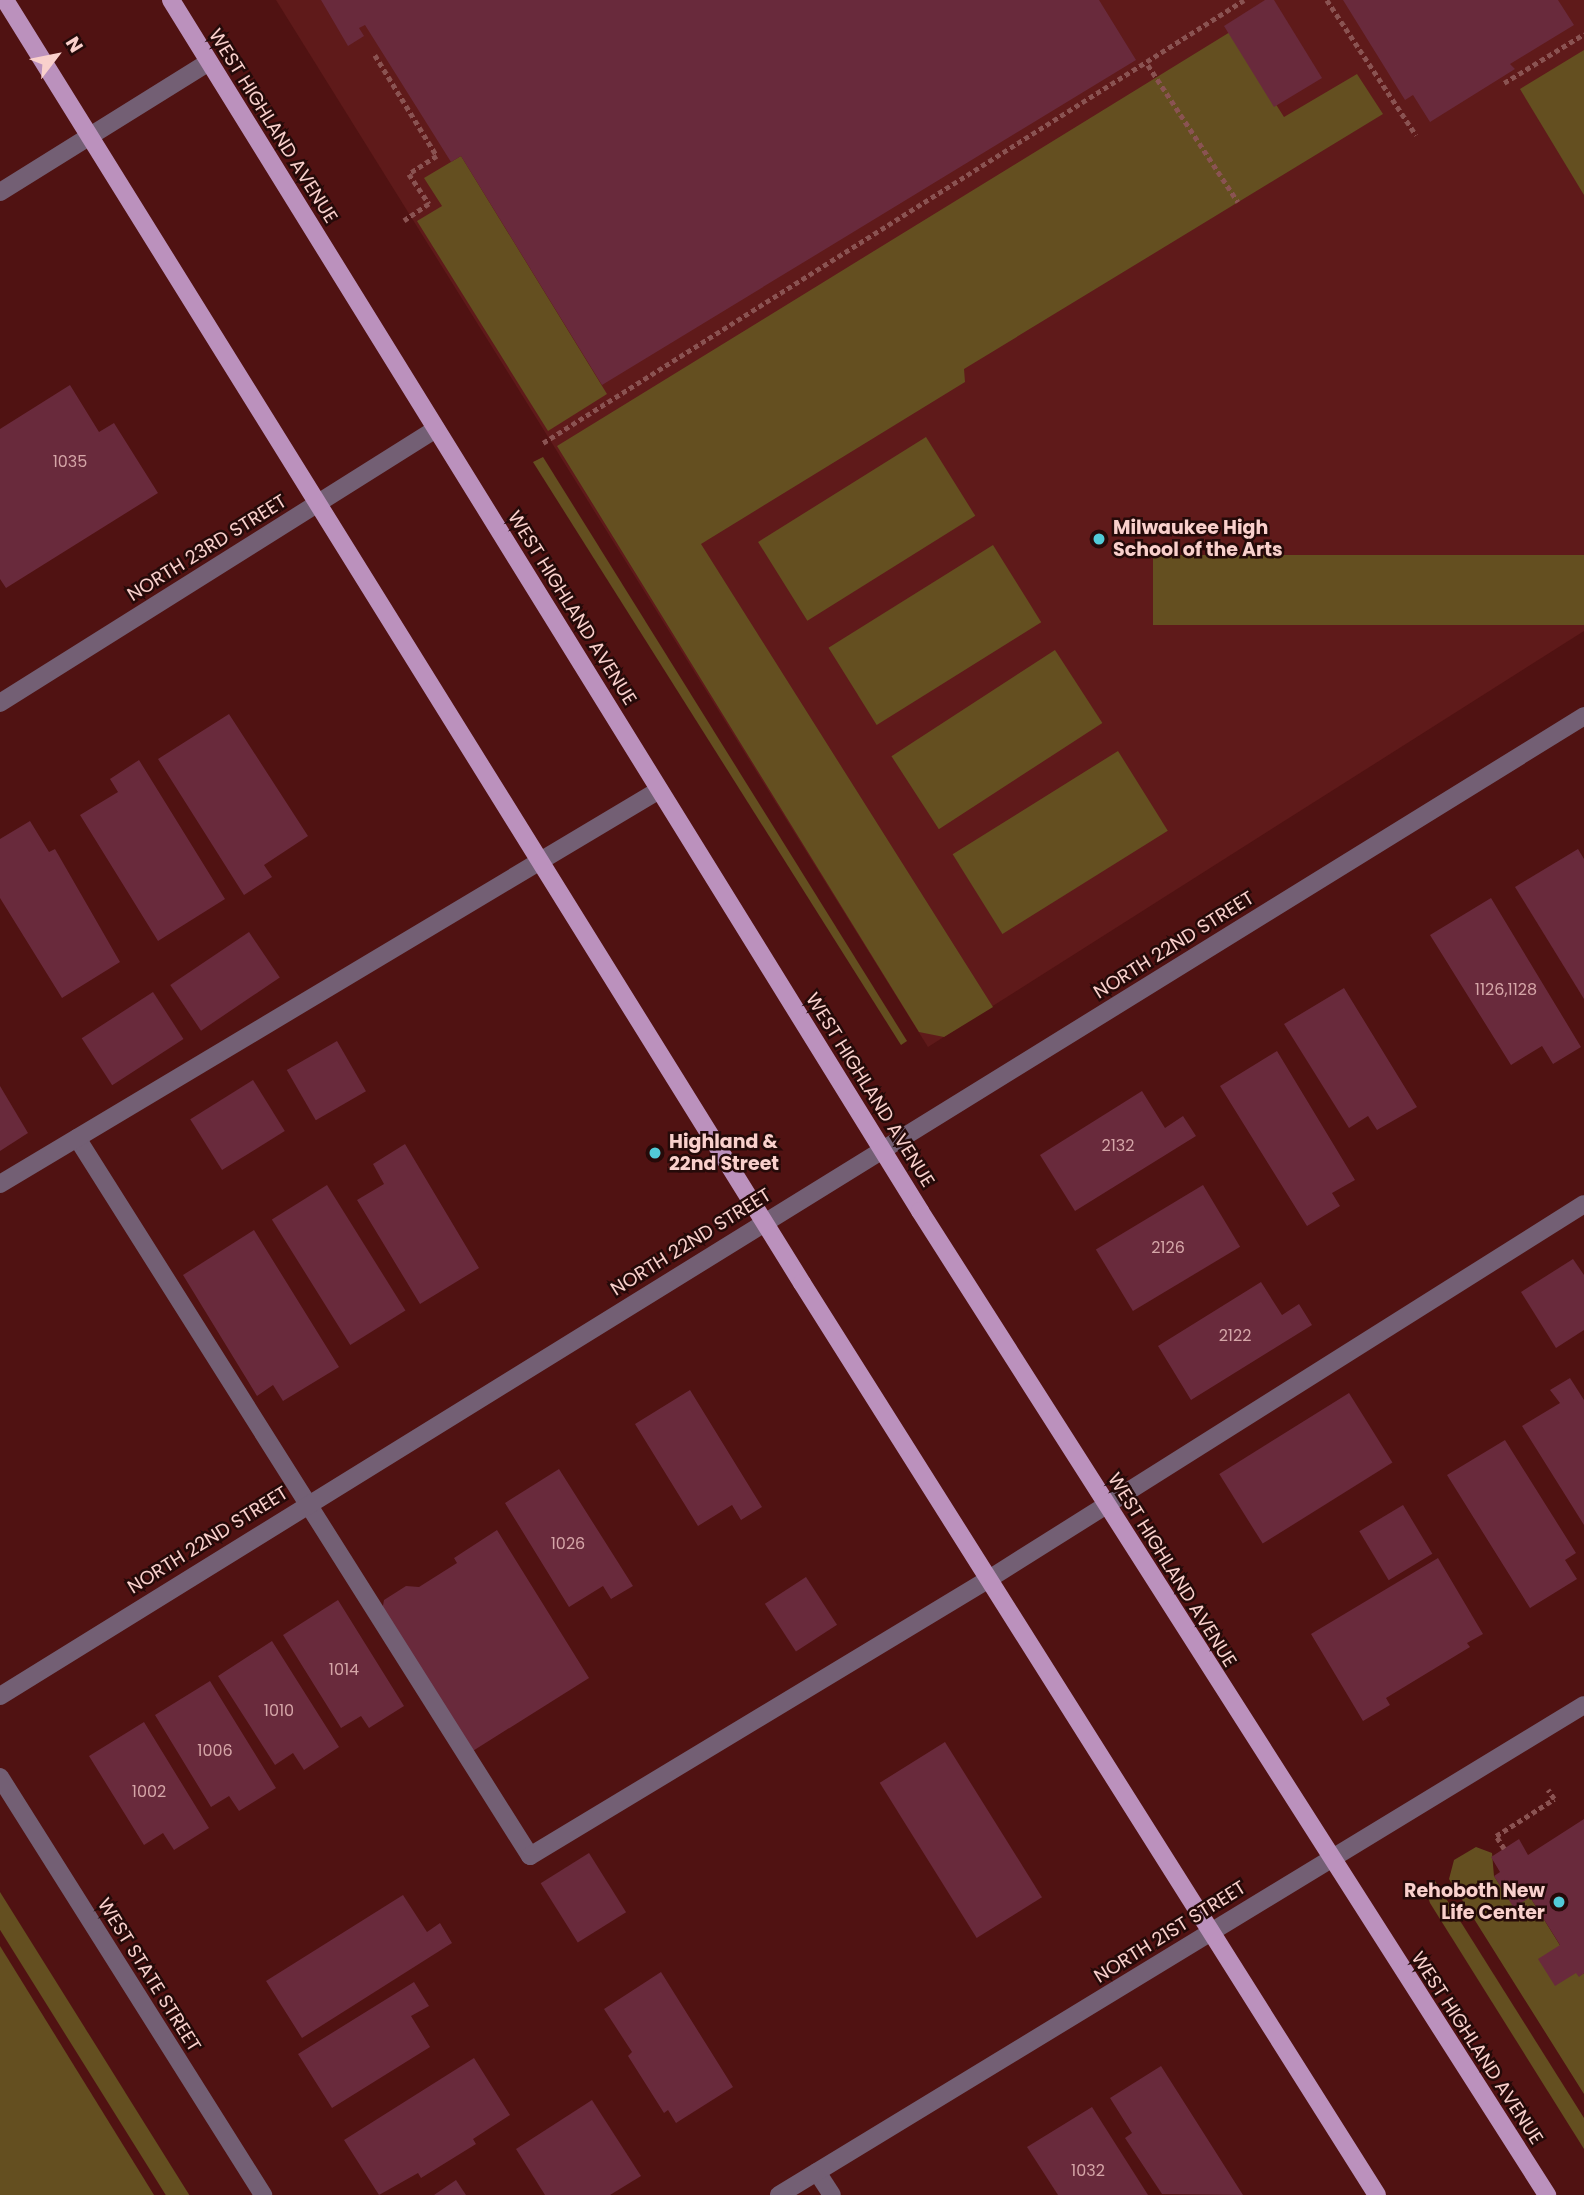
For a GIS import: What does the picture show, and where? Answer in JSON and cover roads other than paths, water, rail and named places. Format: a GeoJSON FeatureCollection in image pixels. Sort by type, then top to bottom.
{"type":"FeatureCollection","features":[{"type":"Feature","properties":{"kind":"main road"},"geometry":{"type":"LineString","coordinates":[[5,0],[764,1221],[1214,1930],[1377,2195]]}},
{"type":"Feature","properties":{"kind":"main road","name":"WEST HIGHLAND AVENUE"},"geometry":{"type":"LineString","coordinates":[[170,0],[882,1149],[1329,1858],[1547,2195]]}},
{"type":"Feature","properties":{"kind":"street"},"geometry":{"type":"LineString","coordinates":[[0,192],[209,62]]}},
{"type":"Feature","properties":{"kind":"street","name":"NORTH 23RD STREET"},"geometry":{"type":"LineString","coordinates":[[0,703],[436,429]]}},
{"type":"Feature","properties":{"kind":"street","name":"NORTH 22ND STREET"},"geometry":{"type":"LineString","coordinates":[[0,1696],[309,1502],[1584,716]]}},
{"type":"Feature","properties":{"kind":"street"},"geometry":{"type":"LineString","coordinates":[[0,1184],[659,790]]}},
{"type":"Feature","properties":{"kind":"street"},"geometry":{"type":"LineString","coordinates":[[77,1138],[530,1856],[989,1579],[1105,1503],[1584,1204]]}},
{"type":"Feature","properties":{"kind":"street","name":"NORTH 21ST STREET"},"geometry":{"type":"LineString","coordinates":[[779,2195],[1329,1858],[1584,1706]]}},
{"type":"Feature","properties":{"kind":"street","name":"WEST STATE STREET"},"geometry":{"type":"LineString","coordinates":[[0,1777],[263,2195]]}},
{"type":"Feature","properties":{"kind":"street"},"geometry":{"type":"LineString","coordinates":[[817,2172],[832,2195]]}},
{"type":"Feature","properties":{"kind":"place","name":"Milwaukee High School of the Arts"},"geometry":{"type":"Point","coordinates":[1099,539]}},
{"type":"Feature","properties":{"kind":"place","name":"Highland & 22nd Street"},"geometry":{"type":"Point","coordinates":[655,1153]}},
{"type":"Feature","properties":{"kind":"place","name":"Rehoboth New Life Center"},"geometry":{"type":"Point","coordinates":[1559,1902]}}]}
